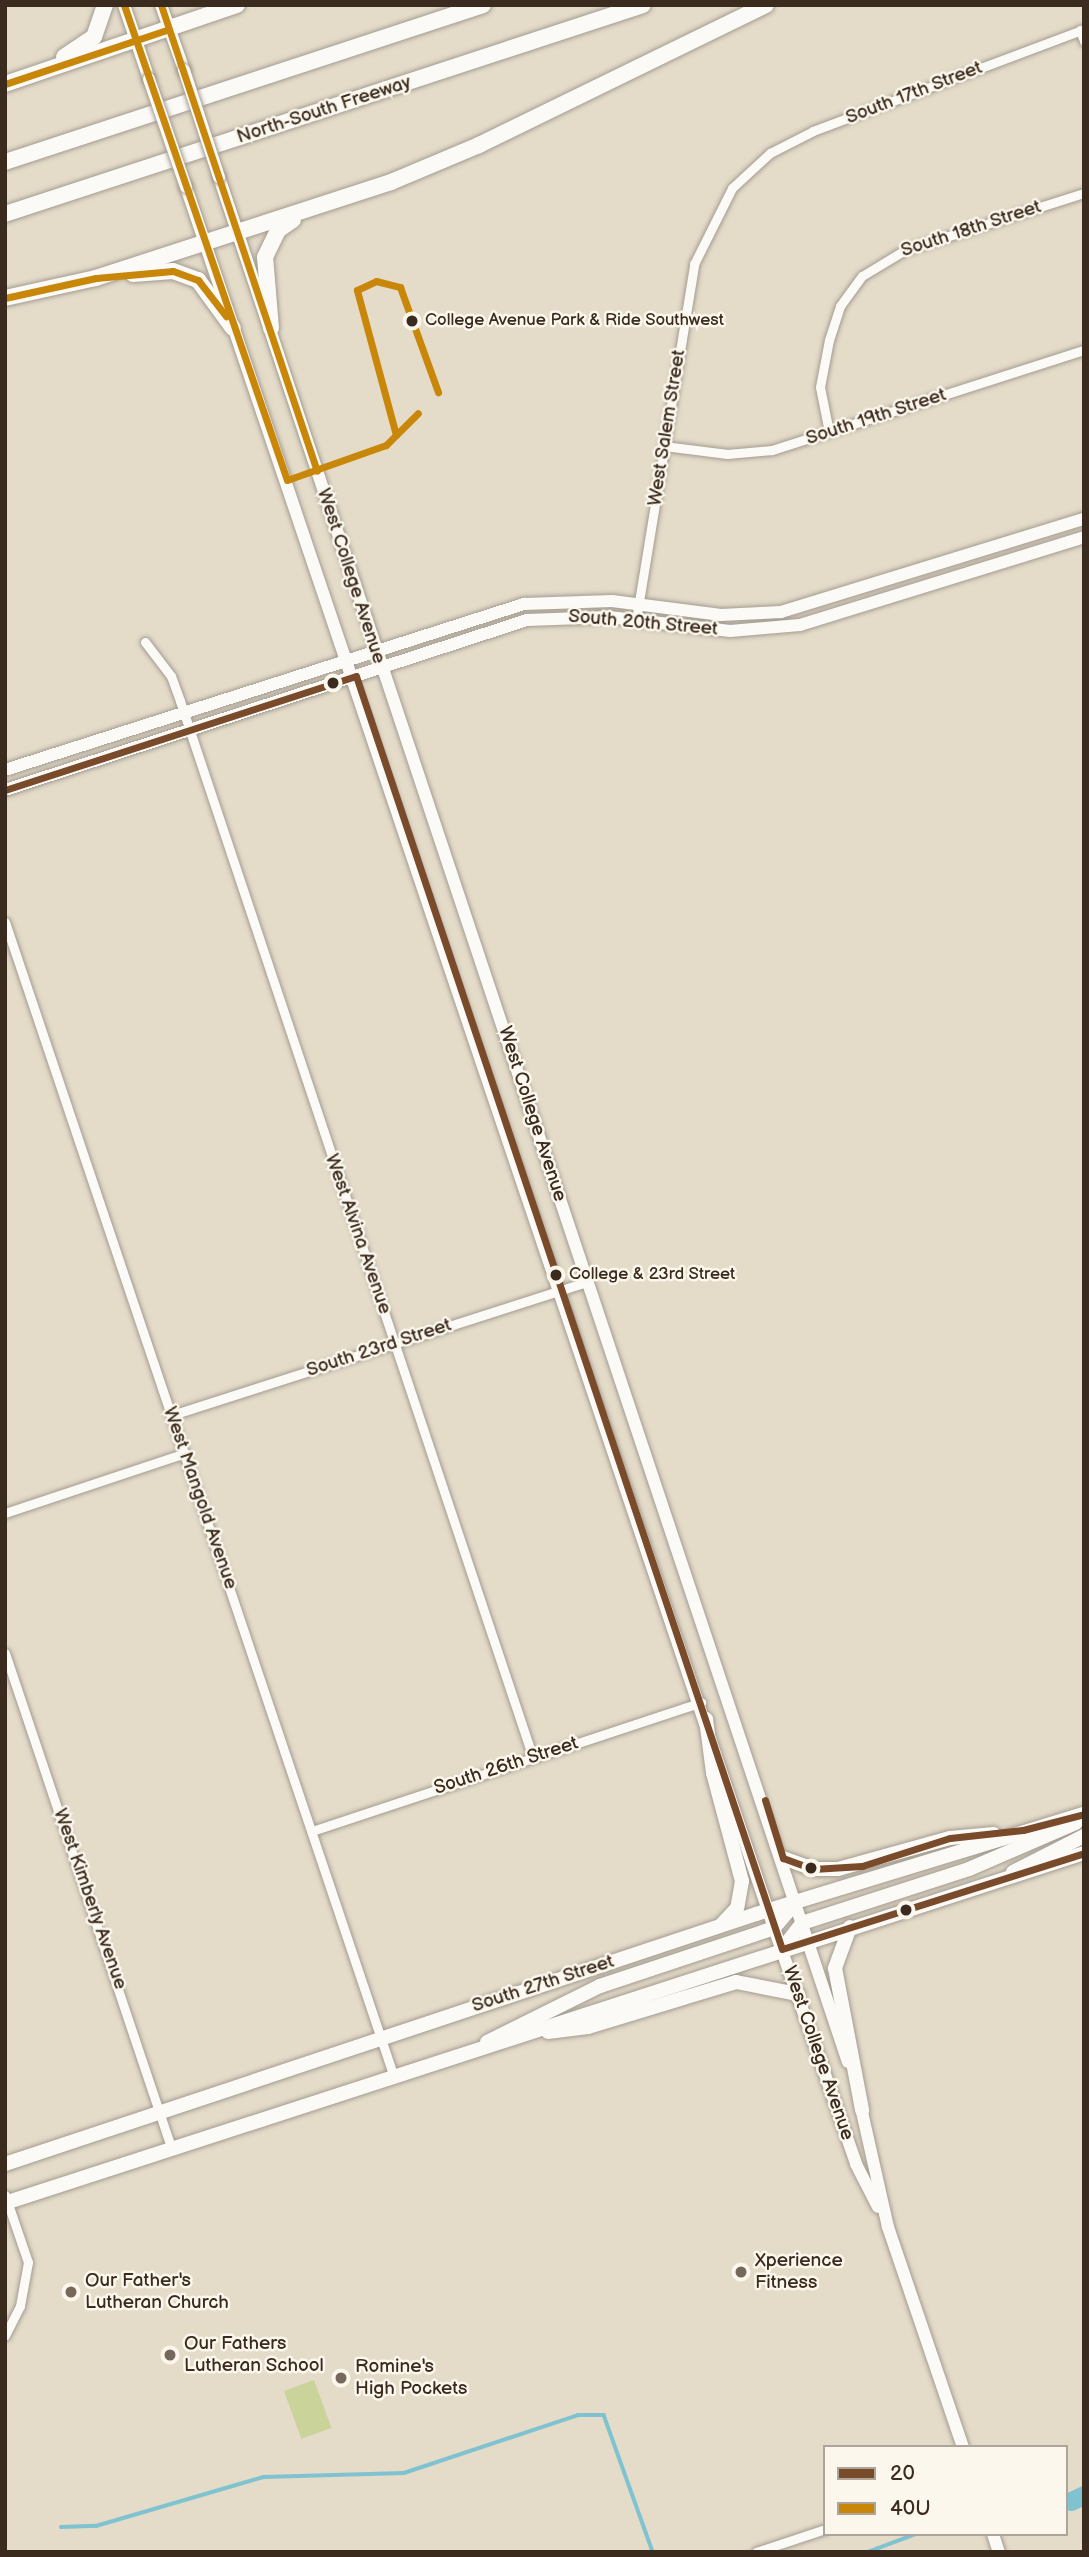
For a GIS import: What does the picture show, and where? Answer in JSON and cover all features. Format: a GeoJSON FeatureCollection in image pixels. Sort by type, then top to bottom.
{"type":"FeatureCollection","features":[{"type":"Feature","properties":{"kind":"highway"},"geometry":{"type":"LineString","coordinates":[[28,75],[86,44],[99,30],[105,5]]}},
{"type":"Feature","properties":{"kind":"highway"},"geometry":{"type":"LineString","coordinates":[[5,84],[137,42],[237,5]]}},
{"type":"Feature","properties":{"kind":"highway"},"geometry":{"type":"LineString","coordinates":[[5,162],[483,5]]}},
{"type":"Feature","properties":{"kind":"highway","name":"North-South Freeway"},"geometry":{"type":"LineString","coordinates":[[5,214],[643,5]]}},
{"type":"Feature","properties":{"kind":"highway"},"geometry":{"type":"LineString","coordinates":[[271,328],[268,247],[285,223],[329,203],[479,145],[766,5]]}},
{"type":"Feature","properties":{"kind":"highway"},"geometry":{"type":"LineString","coordinates":[[5,223],[104,183]]}},
{"type":"Feature","properties":{"kind":"highway"},"geometry":{"type":"LineString","coordinates":[[5,298],[96,278],[329,203]]}},
{"type":"Feature","properties":{"kind":"highway"},"geometry":{"type":"LineString","coordinates":[[96,278],[163,271],[190,276],[216,298],[233,328]]}},
{"type":"Feature","properties":{"kind":"main road","name":"West College Avenue"},"geometry":{"type":"LineString","coordinates":[[124,5],[233,328],[356,676],[701,1702],[774,1928],[856,2164],[888,2227]]}},
{"type":"Feature","properties":{"kind":"main road","name":"West College Avenue"},"geometry":{"type":"LineString","coordinates":[[161,5],[239,231],[375,650],[587,1282],[783,1858],[862,2110],[888,2227],[962,2445]]}},
{"type":"Feature","properties":{"kind":"main road","name":"South 20th Street"},"geometry":{"type":"LineString","coordinates":[[5,770],[524,604],[639,605],[721,615],[782,612],[1084,519]]}},
{"type":"Feature","properties":{"kind":"main road","name":"South 20th Street"},"geometry":{"type":"LineString","coordinates":[[5,790],[527,620],[556,615],[636,620],[721,631],[800,625],[1084,537]]}},
{"type":"Feature","properties":{"kind":"main road"},"geometry":{"type":"LineString","coordinates":[[706,1720],[713,1773],[742,1881],[737,1908],[721,1925]]}},
{"type":"Feature","properties":{"kind":"main road","name":"South 27th Street"},"geometry":{"type":"LineString","coordinates":[[5,2164],[159,2110],[721,1925],[1023,1830],[1084,1814]]}},
{"type":"Feature","properties":{"kind":"main road"},"geometry":{"type":"LineString","coordinates":[[782,1949],[802,1923],[970,1869],[1084,1819]]}},
{"type":"Feature","properties":{"kind":"main road"},"geometry":{"type":"LineString","coordinates":[[783,1858],[813,1869],[838,1869],[950,1838],[1023,1830]]}},
{"type":"Feature","properties":{"kind":"main road"},"geometry":{"type":"LineString","coordinates":[[1004,1879],[1030,1859],[1084,1836]]}},
{"type":"Feature","properties":{"kind":"main road"},"geometry":{"type":"LineString","coordinates":[[6,2200],[1084,1853]]}},
{"type":"Feature","properties":{"kind":"main road"},"geometry":{"type":"LineString","coordinates":[[481,2047],[503,2028],[600,1986],[774,1928],[796,1902]]}},
{"type":"Feature","properties":{"kind":"main road"},"geometry":{"type":"LineString","coordinates":[[850,1927],[835,1968],[862,2110]]}},
{"type":"Feature","properties":{"kind":"main road"},"geometry":{"type":"LineString","coordinates":[[515,2037],[588,2027],[736,1982],[798,1994]]}},
{"type":"Feature","properties":{"kind":"street"},"geometry":{"type":"LineString","coordinates":[[1082,30],[1084,41]]}},
{"type":"Feature","properties":{"kind":"street","name":"South 17th Street"},"geometry":{"type":"LineString","coordinates":[[750,169],[813,131],[1082,30]]}},
{"type":"Feature","properties":{"kind":"street","name":"West Salem Street"},"geometry":{"type":"LineString","coordinates":[[636,620],[694,264],[718,207],[750,169]]}},
{"type":"Feature","properties":{"kind":"street","name":"South 18th Street"},"geometry":{"type":"LineString","coordinates":[[829,432],[820,387],[829,340],[840,306],[862,276],[905,250],[1084,193]]}},
{"type":"Feature","properties":{"kind":"street","name":"South 19th Street"},"geometry":{"type":"LineString","coordinates":[[664,446],[744,454],[829,432],[1084,350]]}},
{"type":"Feature","properties":{"kind":"street","name":"West Alvina Avenue"},"geometry":{"type":"LineString","coordinates":[[145,642],[171,676],[533,1758]]}},
{"type":"Feature","properties":{"kind":"street","name":"West Mangold Avenue"},"geometry":{"type":"LineString","coordinates":[[5,922],[393,2074]]}},
{"type":"Feature","properties":{"kind":"street","name":"South 23rd Street"},"geometry":{"type":"LineString","coordinates":[[172,1415],[587,1282]]}},
{"type":"Feature","properties":{"kind":"street"},"geometry":{"type":"LineString","coordinates":[[5,1513],[184,1453]]}},
{"type":"Feature","properties":{"kind":"street","name":"West Kimberly Avenue"},"geometry":{"type":"LineString","coordinates":[[5,1653],[171,2147]]}},
{"type":"Feature","properties":{"kind":"street","name":"South 26th Street"},"geometry":{"type":"LineString","coordinates":[[312,1831],[701,1702]]}},
{"type":"Feature","properties":{"kind":"street"},"geometry":{"type":"LineString","coordinates":[[5,2335],[20,2306],[28,2262],[6,2200]]}},
{"type":"Feature","properties":{"kind":"street"},"geometry":{"type":"LineString","coordinates":[[756,2552],[781,2548],[823,2530]]}},
{"type":"Feature","properties":{"kind":"green space"},"geometry":{"type":"Polygon","coordinates":[[[314,2380],[331,2428],[301,2439],[284,2391],[314,2380]]]}},
{"type":"Feature","properties":{"kind":"waterway"},"geometry":{"type":"LineString","coordinates":[[61,2527],[96,2526],[264,2477],[404,2473],[578,2415],[604,2415],[653,2552]]}},
{"type":"Feature","properties":{"kind":"waterway"},"geometry":{"type":"LineString","coordinates":[[1071,2501],[1084,2495]]}},
{"type":"Feature","properties":{"kind":"waterway"},"geometry":{"type":"LineString","coordinates":[[868,2552],[911,2536]]}},
{"type":"Feature","properties":{"kind":"transit line","name":"40U"},"geometry":{"type":"LineString","coordinates":[[124,5],[287,480]]}},
{"type":"Feature","properties":{"kind":"transit line","name":"40U"},"geometry":{"type":"LineString","coordinates":[[161,5],[317,471]]}},
{"type":"Feature","properties":{"kind":"transit line","name":"40U"},"geometry":{"type":"LineString","coordinates":[[5,84],[166,30]]}},
{"type":"Feature","properties":{"kind":"transit line","name":"40U"},"geometry":{"type":"LineString","coordinates":[[5,298],[96,278],[173,271],[198,280],[226,316]]}},
{"type":"Feature","properties":{"kind":"transit line","name":"40U"},"geometry":{"type":"LineString","coordinates":[[396,435],[357,290],[376,281],[400,287],[438,392]]}},
{"type":"Feature","properties":{"kind":"transit line","name":"40U"},"geometry":{"type":"LineString","coordinates":[[287,480],[386,445],[418,413]]}},
{"type":"Feature","properties":{"kind":"transit line","name":"20"},"geometry":{"type":"LineString","coordinates":[[5,790],[356,676],[782,1949],[1084,1853]]}},
{"type":"Feature","properties":{"kind":"transit line","name":"20"},"geometry":{"type":"LineString","coordinates":[[765,1800],[783,1858],[813,1869],[862,1866],[950,1838],[1023,1830],[1084,1814]]}},
{"type":"Feature","properties":{"kind":"place","name":"College Avenue Park & Ride Southwest"},"geometry":{"type":"Point","coordinates":[412,321]}},
{"type":"Feature","properties":{"kind":"place","name":"College & 23rd Street"},"geometry":{"type":"Point","coordinates":[556,1275]}},
{"type":"Feature","properties":{"kind":"place","name":"Xperience Fitness"},"geometry":{"type":"Point","coordinates":[741,2272]}},
{"type":"Feature","properties":{"kind":"place","name":"Our Father's Lutheran Church"},"geometry":{"type":"Point","coordinates":[71,2292]}},
{"type":"Feature","properties":{"kind":"place","name":"Our Fathers Lutheran School"},"geometry":{"type":"Point","coordinates":[170,2355]}},
{"type":"Feature","properties":{"kind":"place","name":"Romine's High Pockets"},"geometry":{"type":"Point","coordinates":[341,2378]}}]}
